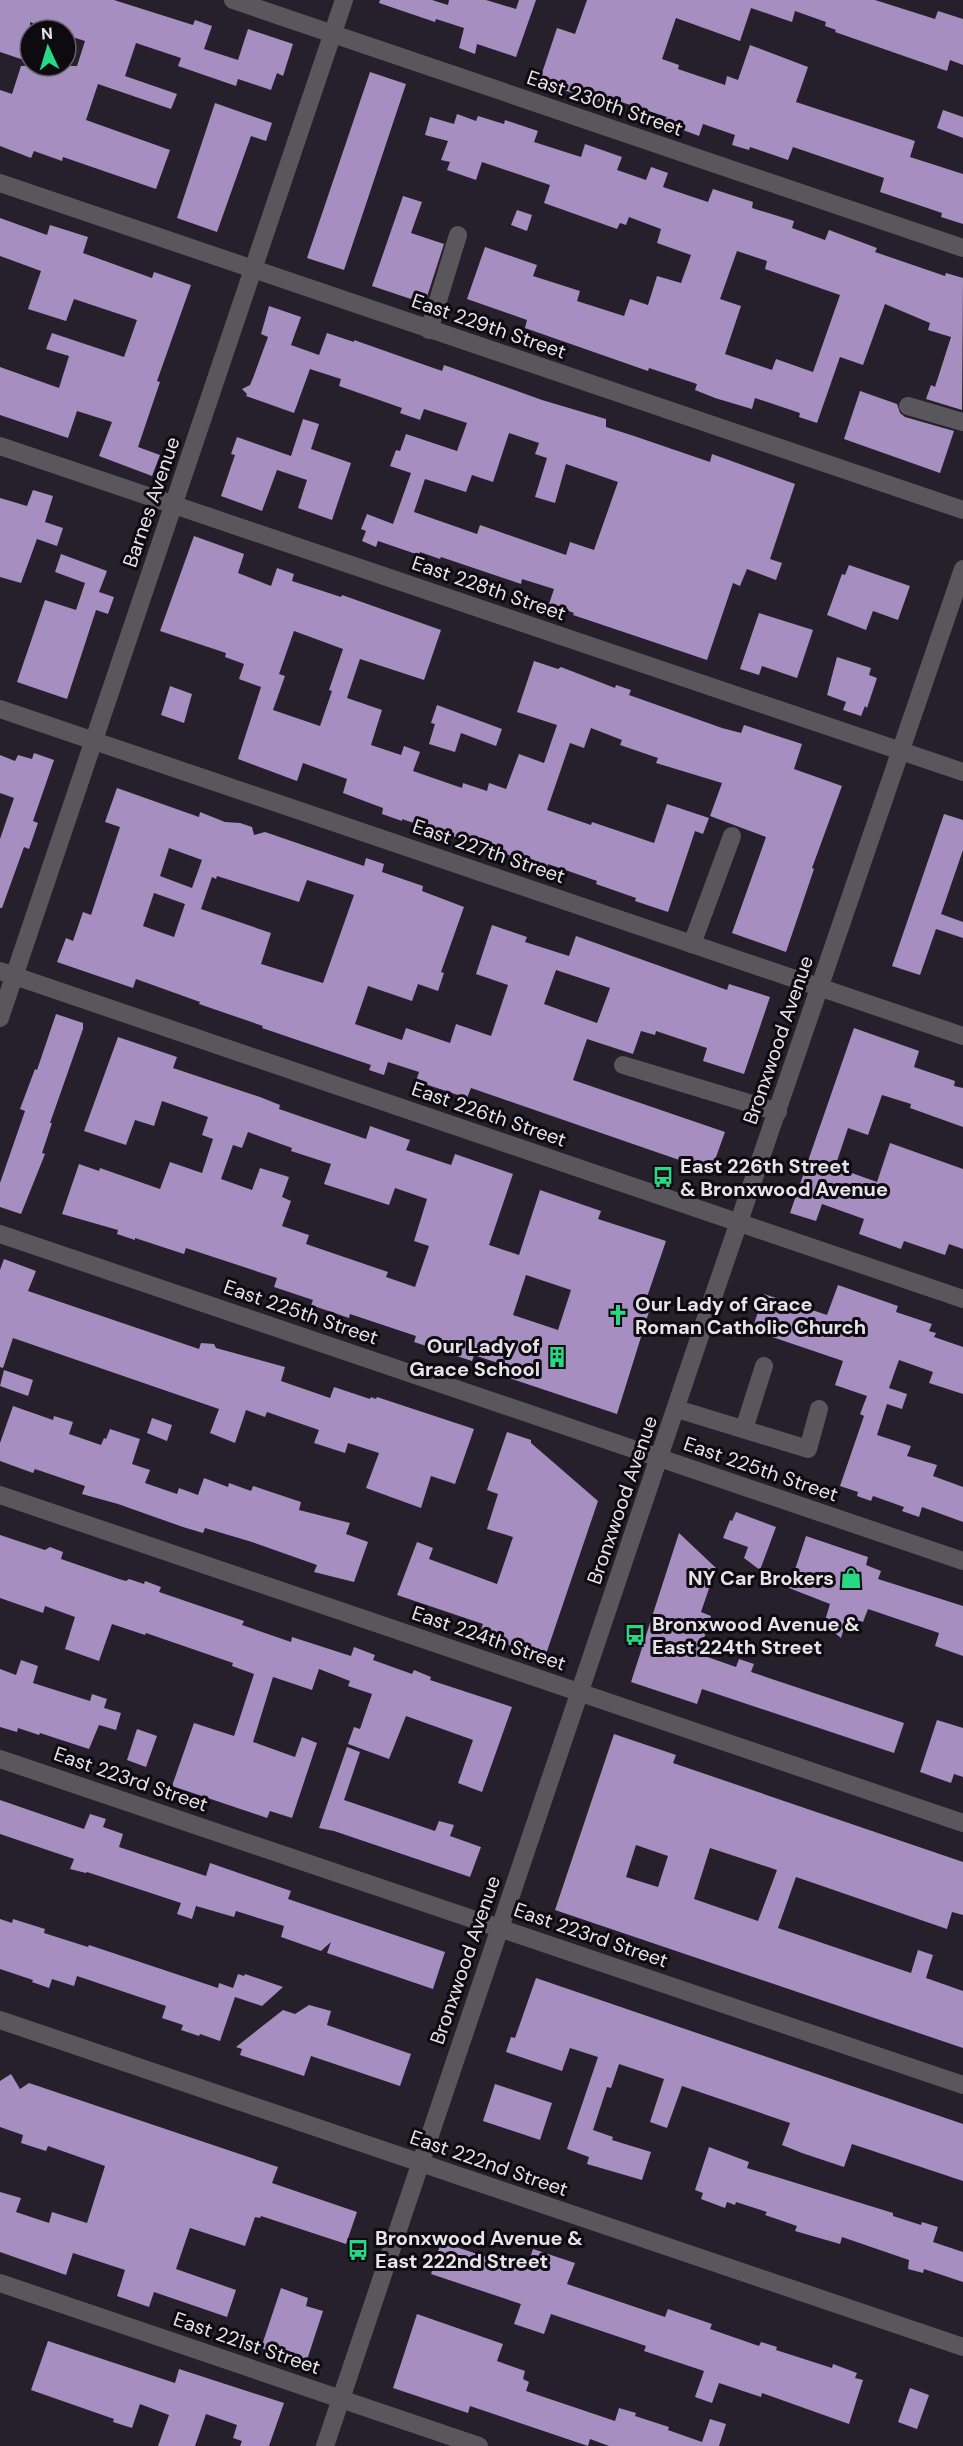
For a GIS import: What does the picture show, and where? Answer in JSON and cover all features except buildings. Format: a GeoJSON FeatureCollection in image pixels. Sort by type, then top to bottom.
{"type":"FeatureCollection","features":[{"type":"Feature","properties":{"kind":"street","name":"East 230th Street"},"geometry":{"type":"LineString","coordinates":[[233,0],[963,248]]}},
{"type":"Feature","properties":{"kind":"street","name":"Barnes Avenue"},"geometry":{"type":"LineString","coordinates":[[0,1018],[7,974],[93,740],[344,0]]}},
{"type":"Feature","properties":{"kind":"street","name":"East 229th Street"},"geometry":{"type":"LineString","coordinates":[[0,183],[963,510]]}},
{"type":"Feature","properties":{"kind":"street"},"geometry":{"type":"LineString","coordinates":[[429,330],[458,236]]}},
{"type":"Feature","properties":{"kind":"street"},"geometry":{"type":"LineString","coordinates":[[908,406],[963,422]]}},
{"type":"Feature","properties":{"kind":"street","name":"East 228th Street"},"geometry":{"type":"LineString","coordinates":[[0,446],[963,772]]}},
{"type":"Feature","properties":{"kind":"street","name":"Bronxwood Avenue"},"geometry":{"type":"LineString","coordinates":[[325,2446],[963,569]]}},
{"type":"Feature","properties":{"kind":"street","name":"East 227th Street"},"geometry":{"type":"LineString","coordinates":[[0,709],[963,1036]]}},
{"type":"Feature","properties":{"kind":"street"},"geometry":{"type":"LineString","coordinates":[[692,944],[732,836]]}},
{"type":"Feature","properties":{"kind":"street","name":"East 226th Street"},"geometry":{"type":"LineString","coordinates":[[7,974],[963,1299]]}},
{"type":"Feature","properties":{"kind":"street"},"geometry":{"type":"LineString","coordinates":[[622,1065],[778,1112]]}},
{"type":"Feature","properties":{"kind":"street","name":"East 225th Street"},"geometry":{"type":"LineString","coordinates":[[0,1234],[963,1561]]}},
{"type":"Feature","properties":{"kind":"street"},"geometry":{"type":"LineString","coordinates":[[744,1429],[764,1366]]}},
{"type":"Feature","properties":{"kind":"street"},"geometry":{"type":"LineString","coordinates":[[677,1409],[808,1449],[819,1409]]}},
{"type":"Feature","properties":{"kind":"street","name":"East 224th Street"},"geometry":{"type":"LineString","coordinates":[[0,1495],[963,1823]]}},
{"type":"Feature","properties":{"kind":"street","name":"East 223rd Street"},"geometry":{"type":"LineString","coordinates":[[0,1759],[963,2085]]}},
{"type":"Feature","properties":{"kind":"street","name":"East 222nd Street"},"geometry":{"type":"LineString","coordinates":[[0,2020],[963,2348]]}},
{"type":"Feature","properties":{"kind":"street","name":"East 221st Street"},"geometry":{"type":"LineString","coordinates":[[0,2283],[479,2446]]}},
{"type":"Feature","properties":{"kind":"place","name":"East 226th Street & Bronxwood Avenue"},"geometry":{"type":"Point","coordinates":[663,1177]}},
{"type":"Feature","properties":{"kind":"place","name":"Our Lady of Grace Roman Catholic Church"},"geometry":{"type":"Point","coordinates":[618,1315]}},
{"type":"Feature","properties":{"kind":"place","name":"Our Lady of Grace School"},"geometry":{"type":"Point","coordinates":[557,1357]}},
{"type":"Feature","properties":{"kind":"place","name":"NY Car Brokers"},"geometry":{"type":"Point","coordinates":[851,1578]}},
{"type":"Feature","properties":{"kind":"place","name":"Bronxwood Avenue & East 224th Street"},"geometry":{"type":"Point","coordinates":[635,1635]}},
{"type":"Feature","properties":{"kind":"place","name":"Bronxwood Avenue & East 222nd Street"},"geometry":{"type":"Point","coordinates":[358,2250]}}]}
